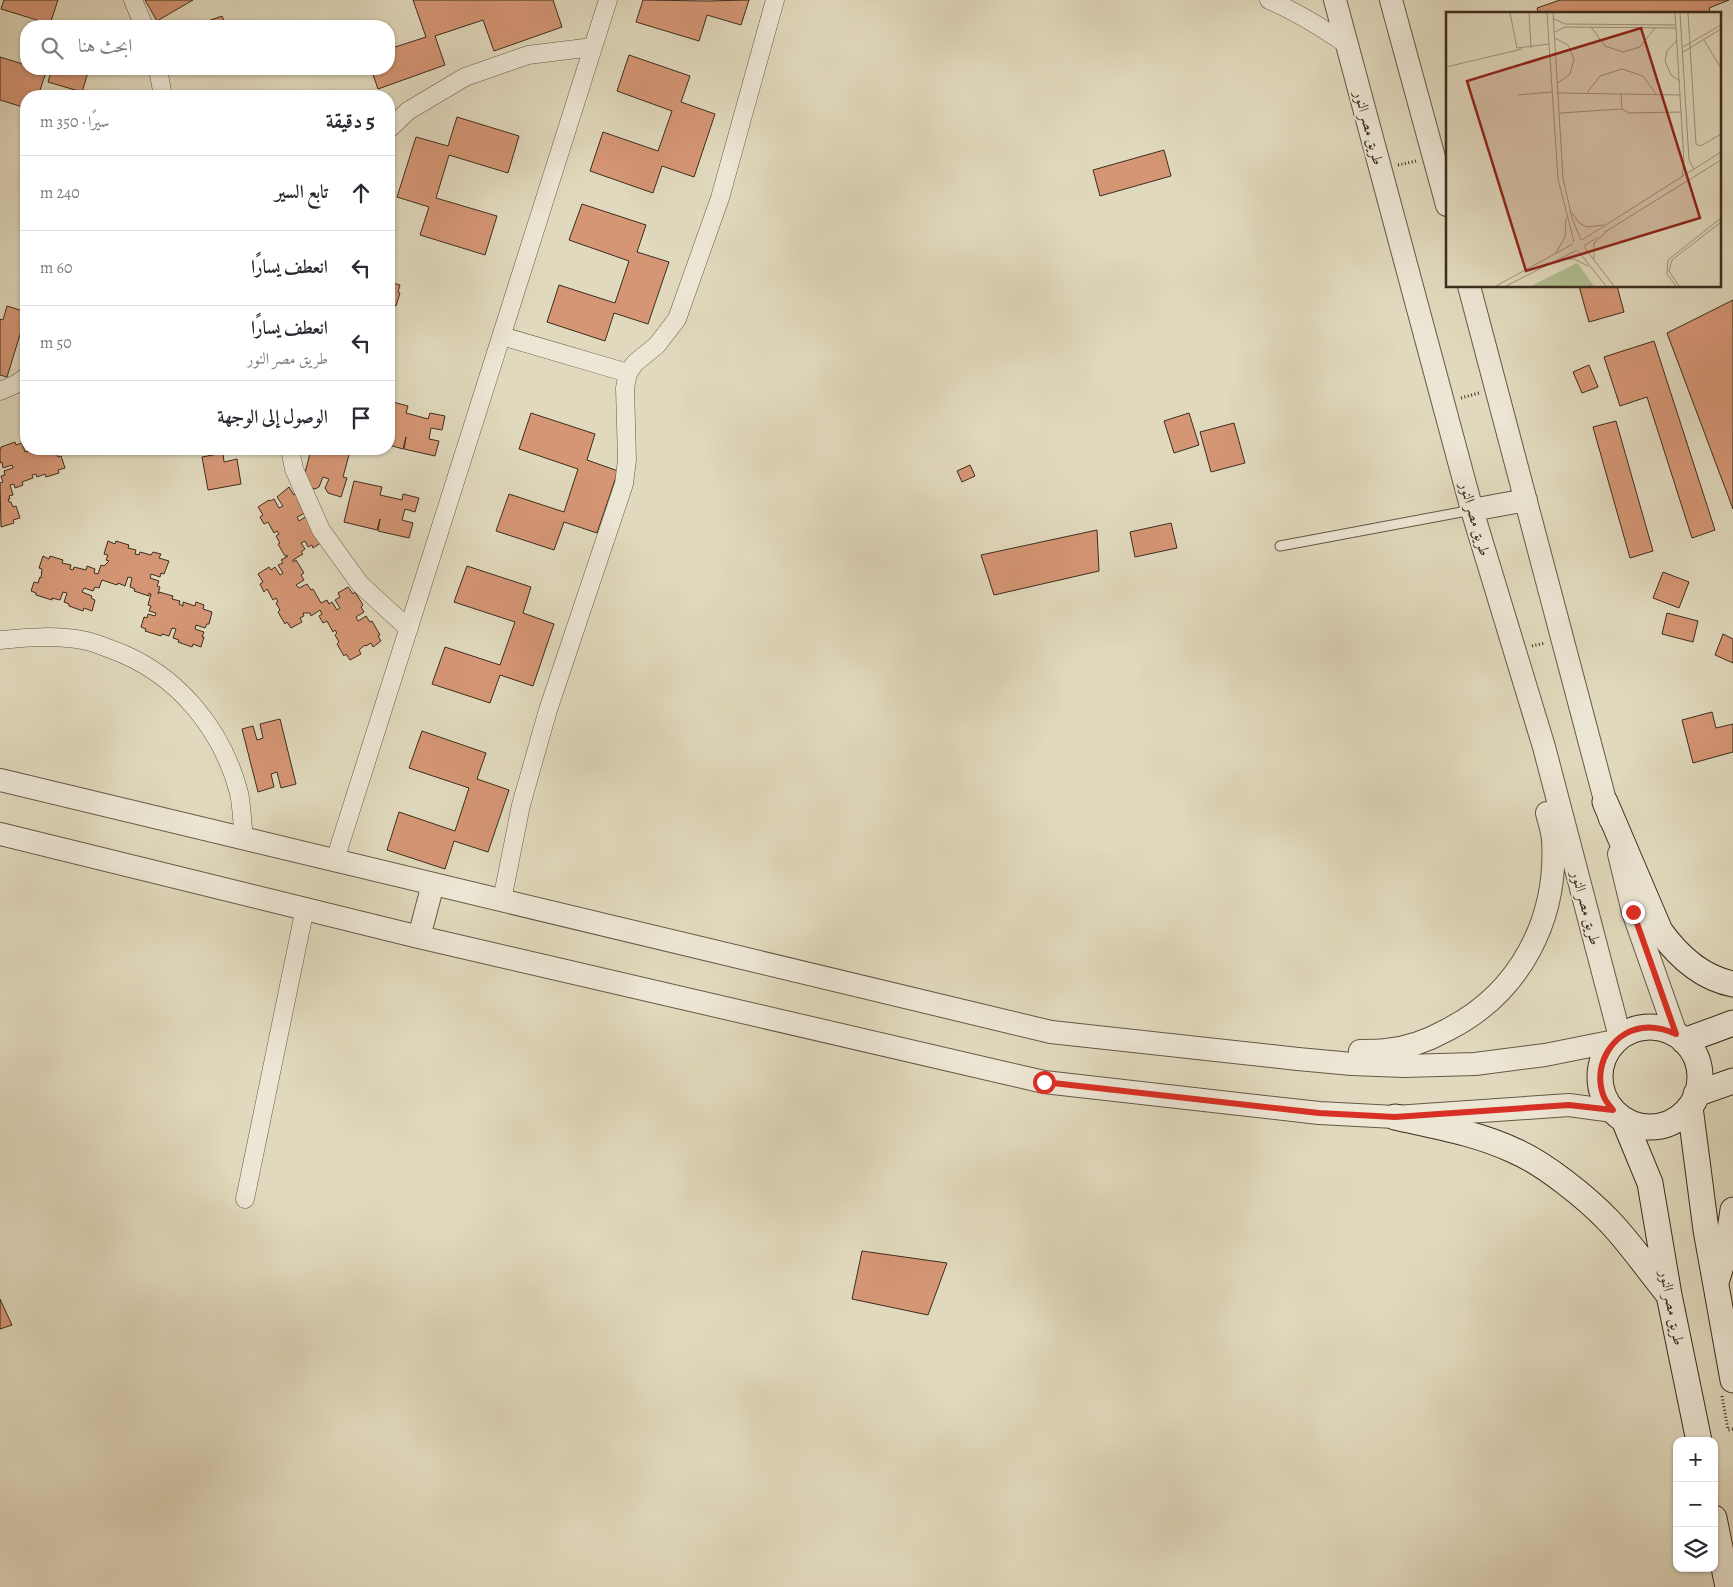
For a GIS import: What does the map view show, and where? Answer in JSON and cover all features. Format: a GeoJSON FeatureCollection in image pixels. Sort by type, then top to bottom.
{"type":"FeatureCollection","features":[{"type":"Feature","properties":{"kind":"main road"},"geometry":{"type":"LineString","coordinates":[[1605,802],[1660,931],[1672,948],[1688,963],[1707,975],[1733,984]]}},
{"type":"Feature","properties":{"kind":"main road"},"geometry":{"type":"LineString","coordinates":[[1680,1038],[1733,1023]]}},
{"type":"Feature","properties":{"kind":"main road"},"geometry":{"type":"LineString","coordinates":[[1727,1388],[1715,1286],[1706,1230],[1693,1100],[1699,1080],[1698,1066],[1693,1052],[1680,1038],[1665,1029],[1654,1027],[1630,1031],[1618,1039],[1606,1053],[1601,1068],[1600,1083],[1604,1098],[1619,1115],[1638,1126],[1652,1127],[1666,1124],[1679,1117],[1693,1100],[1733,1081]]}},
{"type":"Feature","properties":{"kind":"main road","name":"طريق مصر النور"},"geometry":{"type":"LineString","coordinates":[[1619,1115],[1650,1183],[1669,1294],[1698,1437]]}},
{"type":"Feature","properties":{"kind":"main road"},"geometry":{"type":"LineString","coordinates":[[1395,1117],[1471,1134],[1516,1151],[1552,1173],[1582,1196],[1608,1221],[1669,1294]]}},
{"type":"Feature","properties":{"kind":"main road"},"geometry":{"type":"LineString","coordinates":[[1715,1286],[1728,1243],[1733,1210]]}},
{"type":"Feature","properties":{"kind":"main road"},"geometry":{"type":"LineString","coordinates":[[1716,1527],[1728,1587]]}},
{"type":"Feature","properties":{"kind":"street"},"geometry":{"type":"LineString","coordinates":[[133,0],[141,20]]}},
{"type":"Feature","properties":{"kind":"street"},"geometry":{"type":"LineString","coordinates":[[335,860],[608,0]]}},
{"type":"Feature","properties":{"kind":"street"},"geometry":{"type":"LineString","coordinates":[[502,900],[521,805],[548,710],[624,484],[626,460],[625,388],[628,373],[635,363],[656,345],[676,319],[720,198],[775,0]]}},
{"type":"Feature","properties":{"kind":"street"},"geometry":{"type":"LineString","coordinates":[[1269,0],[1289,8],[1346,44]]}},
{"type":"Feature","properties":{"kind":"street","name":"طريق مصر النور"},"geometry":{"type":"LineString","coordinates":[[1334,0],[1472,510],[1544,747],[1618,1039]]}},
{"type":"Feature","properties":{"kind":"street"},"geometry":{"type":"LineString","coordinates":[[1391,0],[1446,201]]}},
{"type":"Feature","properties":{"kind":"street"},"geometry":{"type":"LineString","coordinates":[[395,123],[408,111],[465,77],[528,55],[593,47]]}},
{"type":"Feature","properties":{"kind":"street"},"geometry":{"type":"LineString","coordinates":[[159,75],[162,90]]}},
{"type":"Feature","properties":{"kind":"street"},"geometry":{"type":"LineString","coordinates":[[1470,288],[1563,638],[1633,912],[1680,1038]]}},
{"type":"Feature","properties":{"kind":"street"},"geometry":{"type":"LineString","coordinates":[[502,336],[628,373]]}},
{"type":"Feature","properties":{"kind":"street"},"geometry":{"type":"LineString","coordinates":[[0,391],[20,381]]}},
{"type":"Feature","properties":{"kind":"street"},"geometry":{"type":"LineString","coordinates":[[291,455],[294,469],[321,530],[360,584],[409,629]]}},
{"type":"Feature","properties":{"kind":"street"},"geometry":{"type":"LineString","coordinates":[[1472,510],[1526,500]]}},
{"type":"Feature","properties":{"kind":"street"},"geometry":{"type":"LineString","coordinates":[[0,640],[44,636],[89,641],[131,656],[169,680],[201,713],[224,751],[239,794],[244,838]]}},
{"type":"Feature","properties":{"kind":"street"},"geometry":{"type":"LineString","coordinates":[[1298,1059],[1346,1052],[1388,1050],[1429,1040],[1466,1020],[1499,994],[1525,960],[1543,922],[1552,880],[1552,838],[1544,796],[1544,747]]}},
{"type":"Feature","properties":{"kind":"street"},"geometry":{"type":"LineString","coordinates":[[0,780],[1051,1032],[1298,1059],[1404,1066],[1475,1064],[1545,1056],[1618,1039]]}},
{"type":"Feature","properties":{"kind":"street"},"geometry":{"type":"LineString","coordinates":[[0,834],[419,937],[1044,1082],[1319,1113],[1395,1117],[1569,1105],[1619,1115]]}},
{"type":"Feature","properties":{"kind":"street"},"geometry":{"type":"LineString","coordinates":[[419,937],[433,884]]}},
{"type":"Feature","properties":{"kind":"street"},"geometry":{"type":"LineString","coordinates":[[245,1199],[305,908]]}},
{"type":"Feature","properties":{"kind":"lane"},"geometry":{"type":"LineString","coordinates":[[1280,546],[1472,510]]}},
{"type":"Feature","properties":{"kind":"path"},"geometry":{"type":"LineString","coordinates":[[1380,170],[1434,156]]}},
{"type":"Feature","properties":{"kind":"path"},"geometry":{"type":"LineString","coordinates":[[1443,403],[1497,388]]}},
{"type":"Feature","properties":{"kind":"path"},"geometry":{"type":"LineString","coordinates":[[1515,651],[1563,638]]}},
{"type":"Feature","properties":{"kind":"path"},"geometry":{"type":"LineString","coordinates":[[1727,1388],[1728,1430],[1733,1429]]}},
{"type":"Feature","properties":{"kind":"building"},"geometry":{"type":"Polygon","coordinates":[[[4,0],[58,0],[51,20],[37,20],[1,9],[4,0]]]}},
{"type":"Feature","properties":{"kind":"building"},"geometry":{"type":"Polygon","coordinates":[[[145,0],[193,0],[159,20],[156,20],[145,0]]]}},
{"type":"Feature","properties":{"kind":"building"},"geometry":{"type":"Polygon","coordinates":[[[413,0],[553,0],[562,27],[494,51],[483,20],[435,36],[445,65],[378,89],[373,75],[395,75],[395,47],[426,37],[413,0]]]}},
{"type":"Feature","properties":{"kind":"building"},"geometry":{"type":"Polygon","coordinates":[[[643,0],[749,0],[741,25],[707,15],[699,41],[636,22],[643,0]]]}},
{"type":"Feature","properties":{"kind":"building"},"geometry":{"type":"Polygon","coordinates":[[[1560,0],[1729,0],[1709,8],[1710,12],[1538,12],[1537,8],[1560,0]]]}},
{"type":"Feature","properties":{"kind":"building"},"geometry":{"type":"Polygon","coordinates":[[[222,16],[224,20],[211,20],[222,16]]]}},
{"type":"Feature","properties":{"kind":"building"},"geometry":{"type":"Polygon","coordinates":[[[629,55],[690,76],[681,102],[715,114],[694,177],[662,166],[653,193],[590,171],[603,132],[658,151],[672,111],[617,91],[629,55]]]}},
{"type":"Feature","properties":{"kind":"building"},"geometry":{"type":"Polygon","coordinates":[[[0,57],[20,63],[20,75],[45,75],[40,90],[20,90],[20,106],[0,100],[0,57]]]}},
{"type":"Feature","properties":{"kind":"building"},"geometry":{"type":"Polygon","coordinates":[[[50,75],[87,75],[83,90],[75,90],[48,82],[50,75]]]}},
{"type":"Feature","properties":{"kind":"building"},"geometry":{"type":"Polygon","coordinates":[[[457,117],[519,136],[508,173],[449,155],[436,198],[497,216],[485,255],[420,235],[429,207],[397,197],[416,137],[448,146],[457,117]]]}},
{"type":"Feature","properties":{"kind":"building"},"geometry":{"type":"Polygon","coordinates":[[[1164,150],[1171,176],[1100,196],[1093,170],[1164,150]]]}},
{"type":"Feature","properties":{"kind":"building"},"geometry":{"type":"Polygon","coordinates":[[[582,204],[646,225],[637,252],[669,262],[648,324],[614,313],[605,341],[547,322],[559,285],[615,303],[629,261],[569,240],[582,204]]]}},
{"type":"Feature","properties":{"kind":"building"},"geometry":{"type":"Polygon","coordinates":[[[395,284],[400,285],[395,306],[395,284]]]}},
{"type":"Feature","properties":{"kind":"building"},"geometry":{"type":"Polygon","coordinates":[[[1580,288],[1618,288],[1624,312],[1589,322],[1580,288]]]}},
{"type":"Feature","properties":{"kind":"building"},"geometry":{"type":"Polygon","coordinates":[[[1733,300],[1733,509],[1667,333],[1733,300]]]}},
{"type":"Feature","properties":{"kind":"building"},"geometry":{"type":"Polygon","coordinates":[[[7,306],[20,310],[20,335],[7,377],[0,375],[0,319],[3,320],[7,306]]]}},
{"type":"Feature","properties":{"kind":"building"},"geometry":{"type":"Polygon","coordinates":[[[1654,341],[1715,530],[1692,538],[1647,397],[1620,406],[1604,357],[1654,341]]]}},
{"type":"Feature","properties":{"kind":"building"},"geometry":{"type":"Polygon","coordinates":[[[1589,365],[1598,387],[1582,393],[1573,372],[1589,365]]]}},
{"type":"Feature","properties":{"kind":"building"},"geometry":{"type":"Polygon","coordinates":[[[395,403],[408,406],[406,413],[428,419],[430,413],[445,416],[442,430],[431,428],[429,439],[439,441],[435,456],[404,449],[406,437],[403,449],[395,447],[395,403]]]}},
{"type":"Feature","properties":{"kind":"building"},"geometry":{"type":"Polygon","coordinates":[[[531,413],[595,434],[587,460],[618,471],[597,533],[564,522],[554,550],[496,531],[509,494],[564,512],[578,469],[519,449],[531,413]]]}},
{"type":"Feature","properties":{"kind":"building"},"geometry":{"type":"Polygon","coordinates":[[[1189,413],[1199,445],[1174,453],[1164,421],[1189,413]]]}},
{"type":"Feature","properties":{"kind":"building"},"geometry":{"type":"Polygon","coordinates":[[[1616,421],[1653,551],[1630,558],[1593,427],[1616,421]]]}},
{"type":"Feature","properties":{"kind":"building"},"geometry":{"type":"Polygon","coordinates":[[[1234,423],[1245,463],[1211,472],[1200,432],[1234,423]]]}},
{"type":"Feature","properties":{"kind":"building"},"geometry":{"type":"Polygon","coordinates":[[[15,442],[16,445],[20,444],[20,455],[61,456],[65,468],[58,470],[59,473],[46,477],[45,474],[37,477],[36,474],[32,475],[33,478],[22,482],[23,485],[15,488],[14,484],[10,485],[13,495],[9,496],[10,499],[8,499],[13,507],[16,506],[20,518],[13,520],[14,523],[1,527],[0,483],[3,482],[1,476],[5,475],[4,471],[13,468],[12,465],[3,468],[2,462],[0,463],[1,447],[15,442]]]}},
{"type":"Feature","properties":{"kind":"building"},"geometry":{"type":"Polygon","coordinates":[[[223,455],[224,462],[237,459],[241,484],[208,490],[202,457],[223,455]]]}},
{"type":"Feature","properties":{"kind":"building"},"geometry":{"type":"Polygon","coordinates":[[[310,455],[349,455],[343,477],[347,478],[341,497],[328,493],[325,488],[329,479],[323,477],[319,487],[315,489],[305,486],[304,477],[310,455]]]}},
{"type":"Feature","properties":{"kind":"building"},"geometry":{"type":"Polygon","coordinates":[[[970,465],[975,476],[962,482],[957,471],[970,465]]]}},
{"type":"Feature","properties":{"kind":"building"},"geometry":{"type":"Polygon","coordinates":[[[354,481],[382,487],[380,495],[402,500],[403,494],[419,498],[415,512],[405,509],[402,520],[413,523],[409,538],[378,531],[380,519],[377,530],[344,522],[354,481]]]}},
{"type":"Feature","properties":{"kind":"building"},"geometry":{"type":"Polygon","coordinates":[[[289,487],[294,495],[296,493],[305,513],[297,517],[299,521],[307,516],[322,542],[313,548],[312,545],[308,547],[305,541],[301,543],[305,549],[301,552],[303,554],[293,560],[293,562],[296,560],[304,573],[301,575],[304,580],[296,585],[299,588],[307,584],[311,590],[313,589],[321,603],[327,600],[329,604],[332,602],[337,610],[340,608],[335,600],[340,597],[338,593],[348,587],[353,594],[355,592],[363,605],[361,607],[364,612],[356,617],[358,621],[366,616],[370,622],[372,621],[380,635],[378,636],[381,641],[373,647],[371,643],[365,645],[359,650],[361,654],[350,660],[346,654],[344,656],[337,644],[339,642],[335,635],[337,633],[335,630],[333,632],[327,621],[323,623],[319,616],[322,614],[320,610],[311,616],[310,613],[303,613],[304,616],[300,618],[302,622],[291,628],[287,622],[285,624],[278,612],[280,610],[276,603],[278,602],[276,598],[273,600],[267,589],[264,592],[260,584],[263,582],[258,574],[269,567],[271,570],[275,567],[280,575],[283,573],[278,565],[283,563],[281,560],[288,556],[285,556],[278,544],[280,543],[276,536],[279,534],[277,531],[274,533],[268,522],[264,524],[260,517],[263,515],[258,507],[274,499],[279,508],[283,506],[277,497],[289,487]]]}},
{"type":"Feature","properties":{"kind":"building"},"geometry":{"type":"Polygon","coordinates":[[[1171,523],[1177,548],[1135,557],[1130,532],[1171,523]]]}},
{"type":"Feature","properties":{"kind":"building"},"geometry":{"type":"Polygon","coordinates":[[[1097,530],[1099,571],[994,595],[981,555],[1097,530]]]}},
{"type":"Feature","properties":{"kind":"building"},"geometry":{"type":"Polygon","coordinates":[[[108,541],[115,544],[116,541],[129,545],[128,548],[136,550],[135,554],[139,555],[140,552],[151,555],[153,552],[161,554],[159,558],[169,561],[164,574],[161,573],[160,577],[151,574],[150,578],[159,581],[157,586],[160,587],[158,594],[159,592],[173,596],[172,599],[180,601],[179,604],[183,606],[183,602],[195,606],[196,602],[204,605],[203,609],[212,612],[209,624],[205,628],[196,625],[195,629],[204,632],[201,647],[193,644],[192,647],[178,642],[179,640],[173,638],[176,629],[172,628],[169,636],[162,634],[161,636],[145,631],[146,629],[141,627],[144,617],[147,618],[148,614],[155,616],[156,613],[149,611],[151,606],[148,605],[151,594],[149,593],[149,596],[134,591],[135,589],[130,587],[132,578],[128,577],[125,586],[102,580],[99,588],[95,587],[93,591],[84,588],[82,592],[92,596],[91,598],[95,600],[92,611],[84,608],[83,611],[69,606],[69,604],[64,602],[67,593],[63,592],[60,600],[52,598],[52,600],[36,595],[36,593],[31,591],[34,582],[38,583],[41,578],[42,569],[39,568],[43,556],[49,559],[50,556],[63,560],[62,563],[71,565],[70,569],[73,570],[74,567],[86,570],[87,566],[95,569],[94,573],[98,574],[101,565],[104,566],[109,561],[106,560],[108,555],[104,554],[108,541]]]}},
{"type":"Feature","properties":{"kind":"building"},"geometry":{"type":"Polygon","coordinates":[[[467,566],[531,587],[523,613],[554,624],[533,686],[500,675],[490,703],[432,684],[445,647],[500,665],[515,622],[454,602],[467,566]]]}},
{"type":"Feature","properties":{"kind":"building"},"geometry":{"type":"Polygon","coordinates":[[[1663,572],[1689,582],[1679,608],[1653,598],[1663,572]]]}},
{"type":"Feature","properties":{"kind":"building"},"geometry":{"type":"Polygon","coordinates":[[[1667,613],[1698,621],[1693,642],[1662,634],[1667,613]]]}},
{"type":"Feature","properties":{"kind":"building"},"geometry":{"type":"Polygon","coordinates":[[[1723,634],[1733,639],[1733,663],[1715,655],[1723,634]]]}},
{"type":"Feature","properties":{"kind":"building"},"geometry":{"type":"Polygon","coordinates":[[[1712,712],[1716,728],[1733,724],[1733,752],[1693,763],[1682,720],[1712,712]]]}},
{"type":"Feature","properties":{"kind":"building"},"geometry":{"type":"Polygon","coordinates":[[[280,719],[296,784],[281,788],[277,772],[271,774],[274,787],[258,792],[242,729],[253,726],[257,740],[263,738],[260,724],[280,719]]]}},
{"type":"Feature","properties":{"kind":"building"},"geometry":{"type":"Polygon","coordinates":[[[422,731],[486,753],[477,779],[509,790],[488,852],[454,841],[445,869],[387,850],[399,812],[455,831],[469,788],[409,768],[422,731]]]}},
{"type":"Feature","properties":{"kind":"building"},"geometry":{"type":"Polygon","coordinates":[[[862,1251],[947,1263],[928,1315],[852,1299],[862,1251]]]}},
{"type":"Feature","properties":{"kind":"building"},"geometry":{"type":"Polygon","coordinates":[[[0,1299],[12,1325],[0,1329],[0,1299]]]}},
{"type":"Feature","properties":{"kind":"route"},"geometry":{"type":"LineString","coordinates":[[1044,1082],[1319,1113],[1395,1117],[1569,1105],[1613,1110],[1604,1098],[1600,1083],[1601,1068],[1606,1053],[1615,1041],[1630,1031],[1642,1028],[1654,1027],[1676,1034],[1633,912]]}}]}
